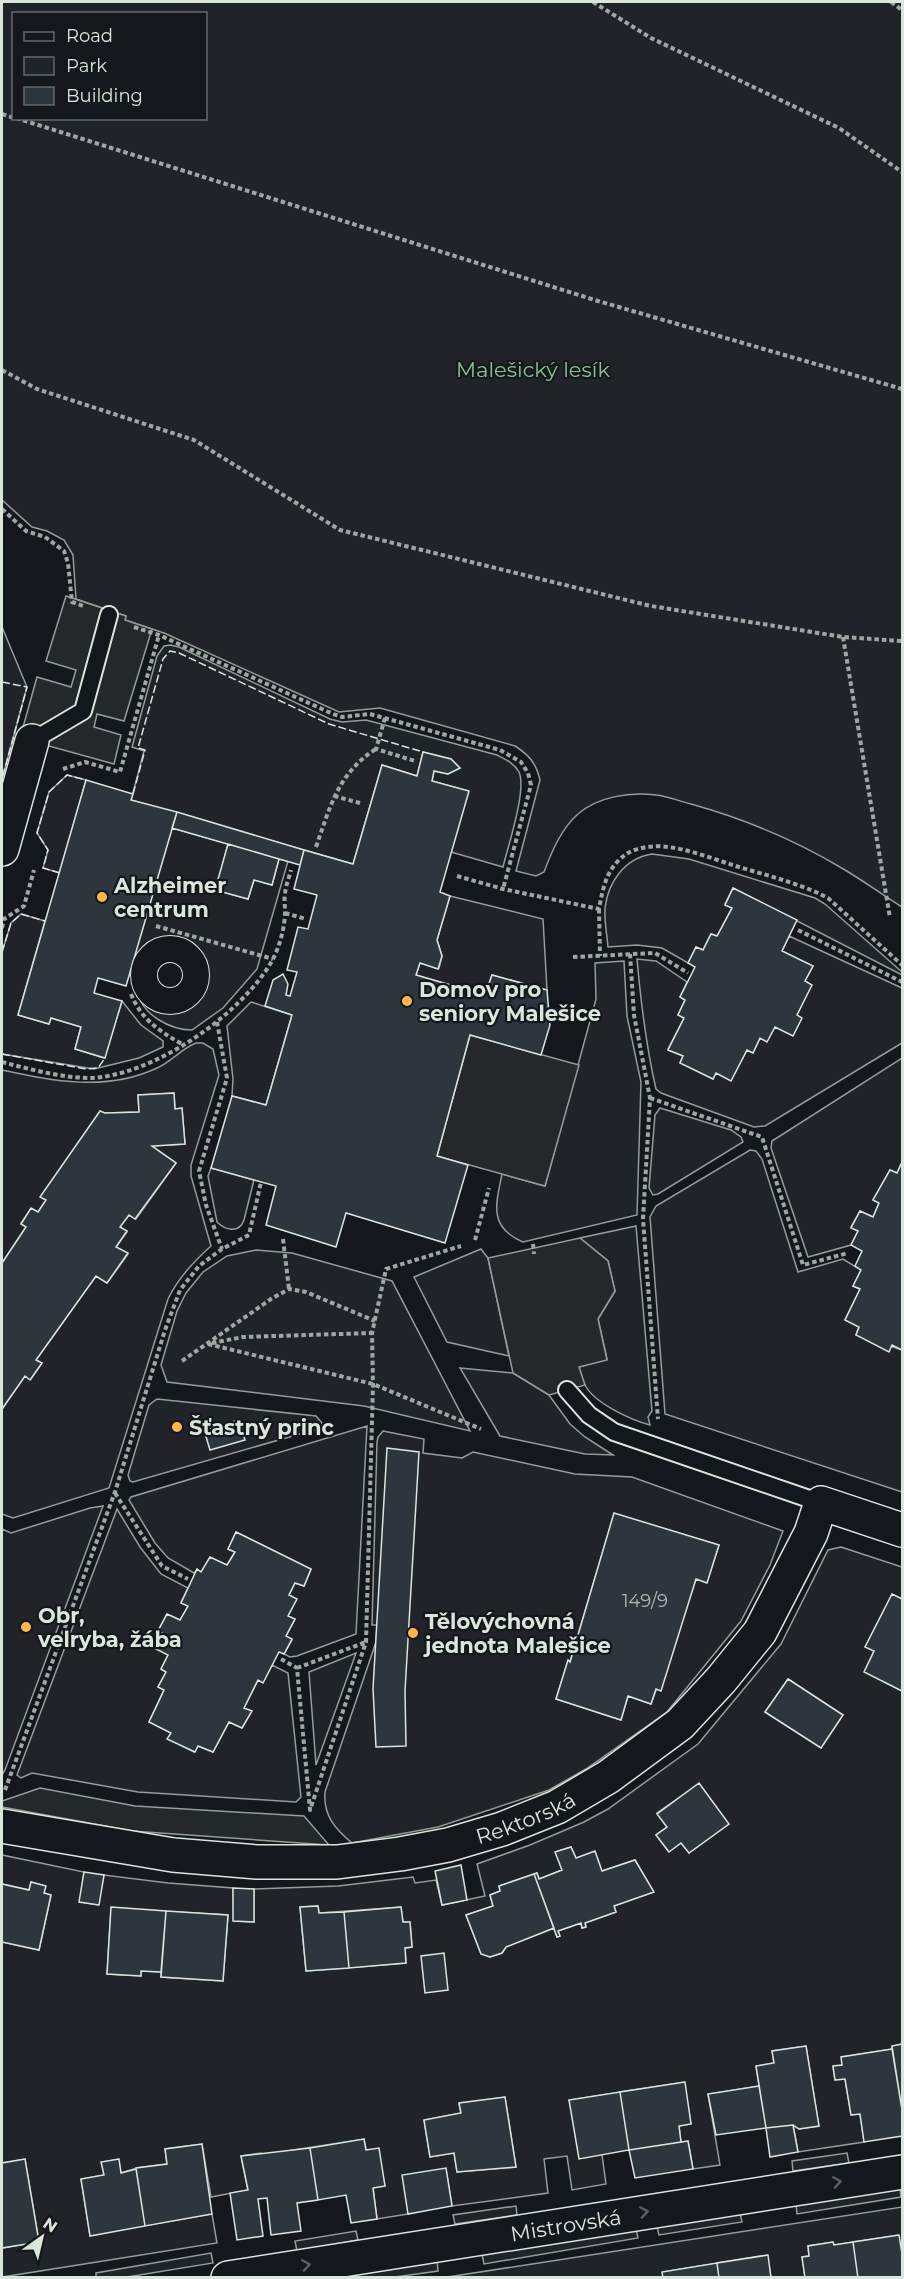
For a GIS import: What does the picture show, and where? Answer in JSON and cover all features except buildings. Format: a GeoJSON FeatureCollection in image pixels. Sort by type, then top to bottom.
{"type":"FeatureCollection","features":[{"type":"Feature","properties":{"kind":"street"},"geometry":{"type":"LineString","coordinates":[[2,849],[32,741]]}},
{"type":"Feature","properties":{"kind":"street"},"geometry":{"type":"LineString","coordinates":[[821,1503],[903,1530]]}},
{"type":"Feature","properties":{"kind":"street","name":"Rektorská"},"geometry":{"type":"LineString","coordinates":[[2,1810],[174,1855],[268,1862],[337,1862],[400,1854],[448,1845],[502,1829],[557,1807],[609,1777],[680,1724],[721,1680],[760,1632],[811,1533],[821,1503]]}},
{"type":"Feature","properties":{"kind":"street","name":"Mistrovská"},"geometry":{"type":"LineString","coordinates":[[228,2277],[903,2172]]}},
{"type":"Feature","properties":{"kind":"lane"},"geometry":{"type":"LineString","coordinates":[[32,741],[83,711],[109,615]]}},
{"type":"Feature","properties":{"kind":"lane"},"geometry":{"type":"LineString","coordinates":[[567,1390],[589,1415],[614,1432],[649,1446],[821,1503]]}},
{"type":"Feature","properties":{"kind":"path"},"geometry":{"type":"LineString","coordinates":[[592,2],[651,38],[840,128],[903,172]]}},
{"type":"Feature","properties":{"kind":"path"},"geometry":{"type":"LineString","coordinates":[[891,2],[903,10]]}},
{"type":"Feature","properties":{"kind":"path"},"geometry":{"type":"LineString","coordinates":[[21,120],[587,297],[903,389]]}},
{"type":"Feature","properties":{"kind":"path"},"geometry":{"type":"LineString","coordinates":[[2,370],[37,389],[194,440],[340,530],[651,606],[843,637],[903,641]]}},
{"type":"Feature","properties":{"kind":"path"},"geometry":{"type":"LineString","coordinates":[[2,509],[17,526],[45,537],[64,551],[69,563],[72,602]]}},
{"type":"Feature","properties":{"kind":"path"},"geometry":{"type":"LineString","coordinates":[[109,615],[116,621],[159,635],[333,714],[342,717],[370,714],[500,750],[521,762],[528,773],[531,785],[503,889]]}},
{"type":"Feature","properties":{"kind":"path"},"geometry":{"type":"LineString","coordinates":[[57,772],[68,766],[85,762],[120,772],[159,635]]}},
{"type":"Feature","properties":{"kind":"path"},"geometry":{"type":"LineString","coordinates":[[843,637],[890,918]]}},
{"type":"Feature","properties":{"kind":"path"},"geometry":{"type":"LineString","coordinates":[[316,847],[334,796],[358,760],[376,749],[385,718]]}},
{"type":"Feature","properties":{"kind":"path"},"geometry":{"type":"LineString","coordinates":[[376,749],[415,761]]}},
{"type":"Feature","properties":{"kind":"path"},"geometry":{"type":"LineString","coordinates":[[334,796],[360,804]]}},
{"type":"Feature","properties":{"kind":"path"},"geometry":{"type":"LineString","coordinates":[[600,956],[599,909],[609,871],[618,860],[640,848],[668,847],[828,898],[903,965]]}},
{"type":"Feature","properties":{"kind":"path"},"geometry":{"type":"LineString","coordinates":[[2,1062],[68,1076],[108,1076],[142,1067],[217,1022],[251,990],[273,959],[283,932],[285,894],[291,870]]}},
{"type":"Feature","properties":{"kind":"path"},"geometry":{"type":"LineString","coordinates":[[457,876],[503,889],[599,909]]}},
{"type":"Feature","properties":{"kind":"path"},"geometry":{"type":"LineString","coordinates":[[285,913],[306,919]]}},
{"type":"Feature","properties":{"kind":"path"},"geometry":{"type":"LineString","coordinates":[[156,926],[273,959]]}},
{"type":"Feature","properties":{"kind":"path"},"geometry":{"type":"LineString","coordinates":[[798,930],[903,982]]}},
{"type":"Feature","properties":{"kind":"path"},"geometry":{"type":"LineString","coordinates":[[573,957],[655,953],[688,974]]}},
{"type":"Feature","properties":{"kind":"path"},"geometry":{"type":"LineString","coordinates":[[630,954],[634,1015],[650,1098],[643,1219],[658,1419],[649,1446]]}},
{"type":"Feature","properties":{"kind":"path"},"geometry":{"type":"LineString","coordinates":[[140,992],[136,1006],[146,1020],[182,1044]]}},
{"type":"Feature","properties":{"kind":"path"},"geometry":{"type":"LineString","coordinates":[[217,1022],[227,1078],[199,1171],[206,1205],[222,1249]]}},
{"type":"Feature","properties":{"kind":"path"},"geometry":{"type":"LineString","coordinates":[[650,1098],[762,1137],[803,1265],[848,1253]]}},
{"type":"Feature","properties":{"kind":"path"},"geometry":{"type":"LineString","coordinates":[[2,1810],[115,1492],[165,1330],[180,1290],[199,1266],[222,1249],[249,1235],[261,1182]]}},
{"type":"Feature","properties":{"kind":"path"},"geometry":{"type":"LineString","coordinates":[[475,1240],[489,1188]]}},
{"type":"Feature","properties":{"kind":"path"},"geometry":{"type":"LineString","coordinates":[[283,1239],[289,1289]]}},
{"type":"Feature","properties":{"kind":"path"},"geometry":{"type":"LineString","coordinates":[[533,1244],[534,1254]]}},
{"type":"Feature","properties":{"kind":"path"},"geometry":{"type":"LineString","coordinates":[[297,1668],[310,1810],[366,1642],[373,1384],[372,1333],[386,1269],[461,1246]]}},
{"type":"Feature","properties":{"kind":"path"},"geometry":{"type":"LineString","coordinates":[[182,1361],[289,1289],[306,1292],[375,1322]]}},
{"type":"Feature","properties":{"kind":"path"},"geometry":{"type":"LineString","coordinates":[[208,1344],[243,1337],[372,1333]]}},
{"type":"Feature","properties":{"kind":"path"},"geometry":{"type":"LineString","coordinates":[[208,1344],[373,1384],[481,1429]]}},
{"type":"Feature","properties":{"kind":"path"},"geometry":{"type":"LineString","coordinates":[[115,1492],[162,1566],[188,1579]]}},
{"type":"Feature","properties":{"kind":"path"},"geometry":{"type":"LineString","coordinates":[[297,1668],[366,1642]]}},
{"type":"Feature","properties":{"kind":"path"},"geometry":{"type":"LineString","coordinates":[[281,1659],[297,1668]]}},
{"type":"Feature","properties":{"kind":"green space","name":"Malešický lesík"},"geometry":{"type":"Polygon","coordinates":[[[2,2],[902,2],[902,907],[827,859],[789,840],[711,810],[656,795],[625,795],[595,803],[578,814],[562,833],[544,872],[536,876],[516,871],[540,780],[534,764],[520,749],[380,708],[339,712],[164,633],[125,620],[126,616],[76,599],[73,555],[64,540],[47,531],[32,527],[2,500],[2,2]]]}},
{"type":"Feature","properties":{"kind":"green space"},"geometry":{"type":"Polygon","coordinates":[[[2,627],[27,687],[2,779],[2,627]]]}},
{"type":"Feature","properties":{"kind":"green space"},"geometry":{"type":"Polygon","coordinates":[[[164,646],[179,647],[330,719],[342,722],[366,720],[497,755],[515,766],[521,780],[521,791],[503,867],[451,852],[468,791],[432,781],[434,771],[448,774],[460,768],[451,759],[423,752],[417,776],[382,765],[353,864],[131,800],[144,751],[132,747],[157,656],[164,646]]]}},
{"type":"Feature","properties":{"kind":"green space"},"geometry":{"type":"Polygon","coordinates":[[[67,775],[86,780],[60,873],[43,868],[48,850],[37,833],[49,792],[67,775]]]}},
{"type":"Feature","properties":{"kind":"green space"},"geometry":{"type":"Polygon","coordinates":[[[172,828],[228,844],[216,890],[248,899],[254,880],[272,885],[279,859],[288,861],[257,969],[223,1008],[192,1030],[166,1024],[151,1014],[140,1000],[138,991],[141,977],[129,974],[172,828]],[[166,949],[149,959],[144,977],[148,990],[157,998],[170,1000],[182,998],[192,990],[197,979],[193,963],[182,952],[166,949]]]}},
{"type":"Feature","properties":{"kind":"green space"},"geometry":{"type":"Polygon","coordinates":[[[652,854],[689,859],[815,898],[825,904],[902,972],[902,975],[733,888],[725,904],[732,908],[717,936],[711,934],[703,950],[696,947],[688,963],[662,948],[637,945],[608,947],[605,913],[610,889],[626,866],[642,856],[652,854]]]}},
{"type":"Feature","properties":{"kind":"green space"},"geometry":{"type":"Polygon","coordinates":[[[450,896],[543,919],[547,990],[492,975],[485,995],[416,975],[420,963],[439,968],[442,956],[437,940],[450,896]]]}},
{"type":"Feature","properties":{"kind":"green space"},"geometry":{"type":"Polygon","coordinates":[[[21,914],[45,921],[18,1015],[49,1024],[51,1018],[81,1027],[75,1049],[104,1058],[122,1001],[141,1025],[163,1041],[163,1047],[139,1058],[94,1069],[2,1054],[2,952],[11,923],[21,914]]]}},
{"type":"Feature","properties":{"kind":"green space"},"geometry":{"type":"Polygon","coordinates":[[[789,936],[902,988],[902,1043],[765,1126],[754,1127],[661,1093],[656,1089],[644,1025],[637,959],[656,961],[687,982],[680,997],[685,1000],[678,1015],[684,1018],[668,1049],[683,1056],[680,1063],[713,1079],[716,1073],[731,1080],[747,1050],[753,1053],[760,1038],[767,1041],[775,1027],[797,1015],[811,985],[805,981],[813,966],[782,951],[789,936]]]}},
{"type":"Feature","properties":{"kind":"green space"},"geometry":{"type":"Polygon","coordinates":[[[624,961],[627,1016],[641,1082],[637,1215],[523,1242],[512,1236],[499,1222],[497,1205],[502,1174],[545,1186],[596,999],[595,963],[624,961]]]}},
{"type":"Feature","properties":{"kind":"green space"},"geometry":{"type":"Polygon","coordinates":[[[251,1002],[292,1015],[266,1105],[232,1096],[233,1079],[227,1026],[251,1002]]]}},
{"type":"Feature","properties":{"kind":"green space"},"geometry":{"type":"Polygon","coordinates":[[[196,1043],[203,1043],[213,1049],[219,1075],[191,1165],[191,1176],[211,1246],[186,1271],[168,1299],[109,1488],[13,1518],[2,1514],[2,1409],[25,1376],[31,1379],[42,1363],[36,1360],[96,1276],[107,1283],[128,1254],[116,1247],[127,1232],[120,1227],[129,1215],[136,1219],[176,1163],[152,1146],[185,1144],[182,1108],[175,1109],[174,1093],[138,1095],[139,1112],[105,1113],[41,1197],[46,1200],[38,1212],[31,1209],[21,1223],[26,1227],[2,1263],[2,1070],[60,1081],[119,1080],[157,1068],[196,1043]]]}},
{"type":"Feature","properties":{"kind":"green space"},"geometry":{"type":"Polygon","coordinates":[[[902,1058],[902,1162],[897,1173],[890,1170],[873,1200],[879,1203],[873,1217],[860,1211],[851,1227],[858,1231],[851,1245],[808,1257],[771,1148],[772,1141],[902,1058]]]}},
{"type":"Feature","properties":{"kind":"green space"},"geometry":{"type":"Polygon","coordinates":[[[660,1108],[731,1130],[741,1137],[743,1142],[653,1195],[649,1188],[655,1115],[660,1108]]]}},
{"type":"Feature","properties":{"kind":"green space"},"geometry":{"type":"Polygon","coordinates":[[[750,1150],[756,1151],[762,1159],[798,1272],[843,1259],[861,1270],[853,1286],[860,1289],[845,1320],[859,1327],[856,1335],[902,1350],[902,1492],[665,1414],[650,1217],[656,1206],[750,1150]]]}},
{"type":"Feature","properties":{"kind":"green space"},"geometry":{"type":"Polygon","coordinates":[[[211,1168],[254,1180],[244,1220],[235,1229],[228,1229],[217,1222],[208,1176],[211,1168]]]}},
{"type":"Feature","properties":{"kind":"green space"},"geometry":{"type":"Polygon","coordinates":[[[636,1226],[652,1411],[648,1417],[650,1425],[623,1415],[596,1398],[585,1385],[579,1367],[607,1359],[598,1319],[615,1291],[608,1261],[580,1238],[636,1226]]]}},
{"type":"Feature","properties":{"kind":"green space"},"geometry":{"type":"Polygon","coordinates":[[[481,1249],[488,1258],[509,1356],[447,1342],[414,1277],[481,1249]]]}},
{"type":"Feature","properties":{"kind":"green space"},"geometry":{"type":"Polygon","coordinates":[[[256,1250],[292,1253],[392,1281],[470,1431],[364,1406],[167,1382],[161,1365],[177,1311],[186,1293],[203,1272],[227,1256],[256,1250]]]}},
{"type":"Feature","properties":{"kind":"green space"},"geometry":{"type":"Polygon","coordinates":[[[460,1368],[513,1373],[549,1395],[570,1424],[613,1455],[585,1454],[500,1436],[460,1368]]]}},
{"type":"Feature","properties":{"kind":"green space"},"geometry":{"type":"Polygon","coordinates":[[[157,1399],[316,1416],[322,1423],[317,1429],[133,1482],[130,1481],[128,1475],[149,1405],[157,1399]]]}},
{"type":"Feature","properties":{"kind":"green space"},"geometry":{"type":"Polygon","coordinates":[[[367,1426],[356,1634],[297,1656],[290,1657],[284,1654],[292,1640],[286,1636],[295,1619],[288,1616],[296,1599],[289,1595],[295,1583],[304,1586],[311,1569],[236,1532],[228,1549],[235,1552],[227,1565],[201,1572],[197,1570],[194,1573],[168,1558],[155,1543],[129,1500],[131,1497],[367,1426]]]}},
{"type":"Feature","properties":{"kind":"green space","name":"Tělovýchovná jednota Malešice"},"geometry":{"type":"Polygon","coordinates":[[[383,1431],[424,1439],[423,1453],[462,1458],[473,1452],[575,1474],[632,1477],[783,1531],[770,1565],[741,1621],[667,1712],[586,1769],[549,1790],[438,1827],[352,1843],[331,1821],[326,1808],[325,1792],[376,1642],[377,1625],[372,1625],[378,1437],[383,1431]],[[614,1514],[570,1662],[568,1661],[556,1699],[621,1720],[628,1696],[651,1704],[696,1579],[707,1582],[719,1545],[614,1514]]]}},
{"type":"Feature","properties":{"kind":"green space"},"geometry":{"type":"Polygon","coordinates":[[[103,1506],[2,1775],[2,1529],[11,1533],[103,1506]]]}},
{"type":"Feature","properties":{"kind":"green space"},"geometry":{"type":"Polygon","coordinates":[[[117,1509],[140,1547],[161,1574],[188,1588],[181,1602],[188,1606],[180,1620],[167,1614],[158,1631],[164,1634],[168,1655],[161,1669],[166,1672],[158,1687],[164,1690],[149,1722],[171,1733],[168,1739],[194,1752],[198,1746],[213,1752],[229,1722],[242,1728],[251,1712],[244,1708],[258,1680],[263,1682],[272,1665],[288,1673],[301,1797],[296,1802],[138,1792],[32,1773],[21,1778],[17,1775],[117,1509]]]}},
{"type":"Feature","properties":{"kind":"green space"},"geometry":{"type":"Polygon","coordinates":[[[841,1547],[902,1567],[902,1599],[893,1595],[866,1647],[874,1651],[865,1672],[902,1691],[902,2044],[892,2046],[892,2049],[842,2057],[842,2065],[833,2067],[835,2080],[845,2079],[851,2115],[860,2114],[864,2142],[798,2152],[793,2125],[799,2129],[819,2126],[806,2046],[772,2051],[774,2063],[756,2066],[759,2086],[708,2094],[720,2165],[693,2169],[688,2141],[681,2142],[679,2126],[691,2124],[684,2082],[569,2100],[602,2155],[606,2184],[572,2190],[567,2156],[544,2159],[548,2193],[452,2206],[446,2169],[408,2214],[377,2219],[373,2188],[385,2186],[366,2150],[364,2139],[241,2156],[248,2190],[211,2197],[202,2144],[165,2149],[167,2164],[137,2168],[121,2173],[118,2159],[102,2162],[104,2175],[81,2179],[90,2235],[212,2214],[217,2243],[2,2277],[2,2248],[39,2242],[25,2159],[2,2163],[2,1942],[39,1950],[51,1895],[44,1893],[45,1886],[31,1882],[29,1890],[2,1884],[2,1855],[84,1872],[80,1902],[98,1905],[104,1875],[233,1888],[234,1921],[254,1922],[254,1889],[338,1886],[413,1877],[415,1883],[436,1880],[442,1905],[485,1896],[477,1864],[530,1845],[608,1809],[698,1744],[781,1644],[828,1550],[841,1547]],[[788,1679],[765,1712],[821,1748],[843,1715],[788,1679]],[[699,1784],[657,1813],[667,1827],[656,1835],[668,1851],[681,1843],[689,1853],[699,1784]],[[571,1847],[556,1852],[562,1870],[539,1879],[537,1873],[499,1886],[500,1891],[490,1895],[493,1906],[466,1915],[481,1954],[490,1957],[502,1953],[506,1947],[554,1928],[557,1937],[560,1936],[558,1931],[581,1923],[582,1928],[586,1927],[585,1923],[616,1912],[614,1906],[653,1891],[635,1860],[602,1871],[576,1858],[571,1847]],[[318,1906],[300,1907],[306,1971],[406,1963],[405,1948],[412,1947],[410,1922],[403,1922],[401,1907],[319,1913],[318,1906]],[[111,1908],[107,1974],[141,1976],[141,1971],[161,1972],[161,1977],[223,1981],[228,1915],[111,1908]],[[505,2097],[459,2104],[461,2113],[424,2120],[430,2157],[454,2153],[457,2172],[516,2167],[505,2097]]]}},
{"type":"Feature","properties":{"kind":"green space"},"geometry":{"type":"Polygon","coordinates":[[[356,1653],[316,1765],[309,1672],[356,1653]]]}},
{"type":"Feature","properties":{"kind":"green space"},"geometry":{"type":"Polygon","coordinates":[[[847,2153],[849,2163],[793,2171],[792,2161],[847,2153]]]}},
{"type":"Feature","properties":{"kind":"green space"},"geometry":{"type":"Polygon","coordinates":[[[900,2188],[901,2197],[797,2214],[796,2204],[900,2188]]]}},
{"type":"Feature","properties":{"kind":"green space"},"geometry":{"type":"Polygon","coordinates":[[[516,2206],[517,2215],[455,2224],[453,2215],[516,2206]]]}},
{"type":"Feature","properties":{"kind":"green space"},"geometry":{"type":"Polygon","coordinates":[[[902,2207],[902,2254],[898,2235],[834,2245],[833,2242],[808,2246],[809,2256],[802,2257],[805,2277],[771,2277],[767,2255],[663,2272],[663,2277],[441,2278],[902,2207]]]}},
{"type":"Feature","properties":{"kind":"green space"},"geometry":{"type":"Polygon","coordinates":[[[740,2213],[742,2222],[659,2235],[657,2227],[740,2213]]]}},
{"type":"Feature","properties":{"kind":"green space"},"geometry":{"type":"Polygon","coordinates":[[[636,2229],[638,2238],[484,2264],[482,2254],[636,2229]]]}},
{"type":"Feature","properties":{"kind":"green space"},"geometry":{"type":"Polygon","coordinates":[[[356,2231],[358,2240],[297,2251],[295,2241],[356,2231]]]}},
{"type":"Feature","properties":{"kind":"green space"},"geometry":{"type":"Polygon","coordinates":[[[211,2253],[213,2263],[127,2277],[96,2277],[96,2273],[211,2253]]]}},
{"type":"Feature","properties":{"kind":"green space"},"geometry":{"type":"Polygon","coordinates":[[[437,2260],[438,2271],[395,2277],[327,2278],[437,2260]]]}},
{"type":"Feature","properties":{"kind":"shaded area"},"geometry":{"type":"Polygon","coordinates":[[[66,596],[126,616],[125,620],[152,629],[124,721],[97,714],[94,727],[121,735],[114,764],[20,738],[37,677],[71,687],[76,670],[46,661],[66,596]]]}},
{"type":"Feature","properties":{"kind":"shaded area"},"geometry":{"type":"Polygon","coordinates":[[[470,1035],[579,1065],[545,1186],[437,1156],[470,1035]]]}},
{"type":"Feature","properties":{"kind":"shaded area"},"geometry":{"type":"Polygon","coordinates":[[[580,1238],[608,1261],[615,1291],[598,1319],[607,1360],[579,1367],[585,1385],[549,1395],[513,1373],[488,1258],[580,1238]]]}},
{"type":"Feature","properties":{"kind":"shaded area"},"geometry":{"type":"Polygon","coordinates":[[[40,1788],[135,1806],[304,1816],[329,1845],[132,1831],[2,1807],[2,1801],[40,1788]]]}},
{"type":"Feature","properties":{"kind":"fence"},"geometry":{"type":"LineString","coordinates":[[133,794],[145,750],[138,748],[163,659],[170,651],[179,653],[329,724],[423,752]]}},
{"type":"Feature","properties":{"kind":"fence"},"geometry":{"type":"LineString","coordinates":[[2,682],[27,687],[2,779]]}},
{"type":"Feature","properties":{"kind":"fence"},"geometry":{"type":"LineString","coordinates":[[60,873],[43,868],[48,850],[37,833],[49,792],[67,775],[86,780]]}},
{"type":"Feature","properties":{"kind":"fence"},"geometry":{"type":"LineString","coordinates":[[2,952],[11,923],[21,914],[45,921]]}},
{"type":"Feature","properties":{"kind":"fence"},"geometry":{"type":"LineString","coordinates":[[2,1054],[86,1069],[98,1068],[105,1058]]}},
{"type":"Feature","properties":{"kind":"place","name":"Alzheimer centrum"},"geometry":{"type":"Point","coordinates":[102,897]}},
{"type":"Feature","properties":{"kind":"place","name":"Domov pro seniory Malešice"},"geometry":{"type":"Point","coordinates":[407,1001]}},
{"type":"Feature","properties":{"kind":"place","name":"Šťastný princ"},"geometry":{"type":"Point","coordinates":[177,1427]}},
{"type":"Feature","properties":{"kind":"place","name":"Obr, velryba, žába"},"geometry":{"type":"Point","coordinates":[26,1627]}},
{"type":"Feature","properties":{"kind":"place","name":"Tělovýchovná jednota Malešice"},"geometry":{"type":"Point","coordinates":[413,1633]}}]}
